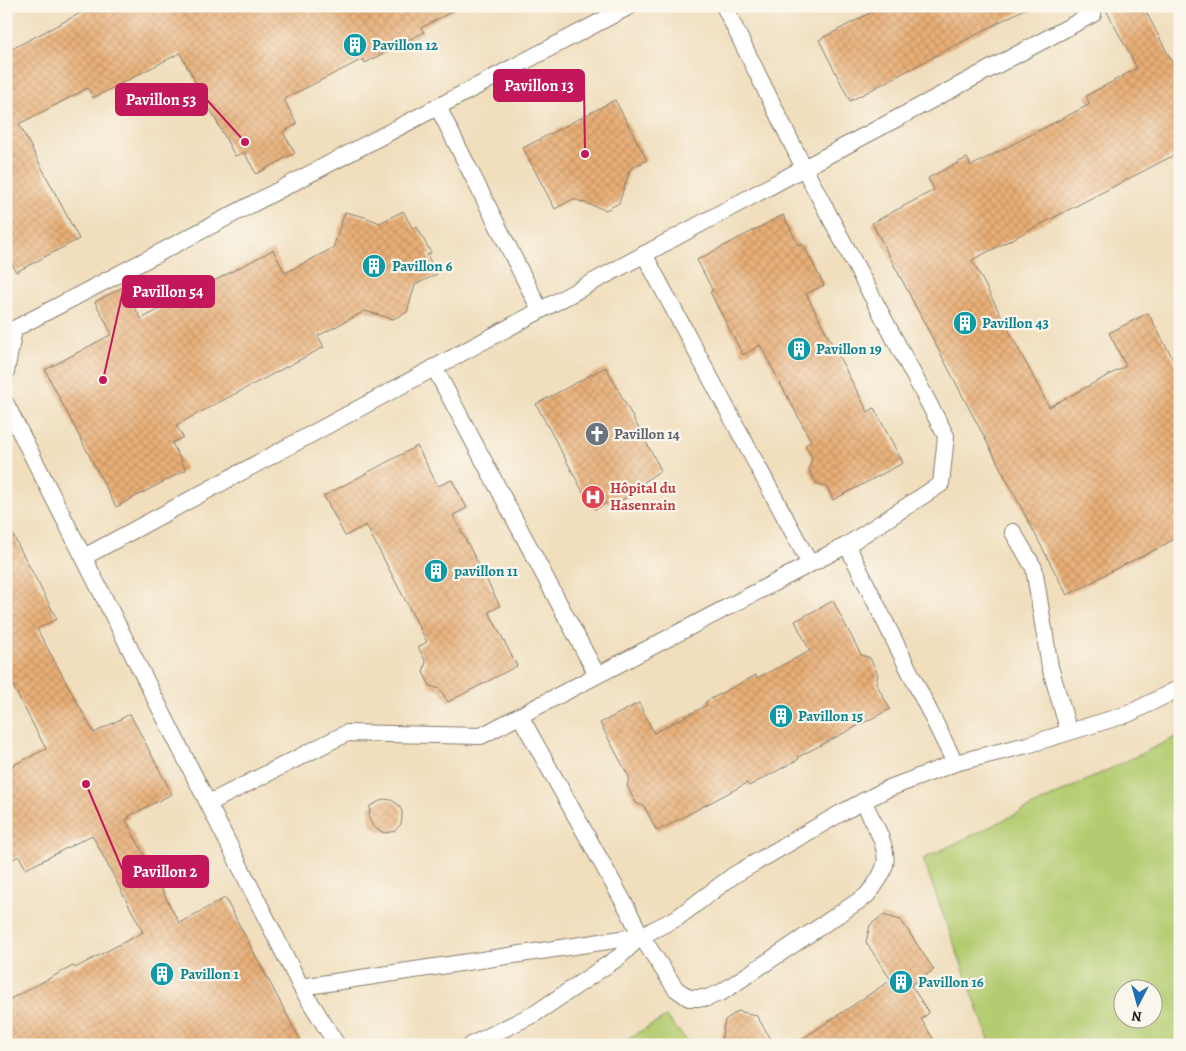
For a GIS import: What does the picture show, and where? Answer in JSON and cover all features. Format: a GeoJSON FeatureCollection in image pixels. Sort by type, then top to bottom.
{"type":"FeatureCollection","features":[{"type":"Feature","properties":{"kind":"lane"},"geometry":{"type":"LineString","coordinates":[[6,372],[14,329],[630,6]]}},
{"type":"Feature","properties":{"kind":"lane"},"geometry":{"type":"LineString","coordinates":[[208,803],[347,733],[481,736],[847,545],[941,484],[946,436],[804,168],[724,6]]}},
{"type":"Feature","properties":{"kind":"lane"},"geometry":{"type":"LineString","coordinates":[[84,557],[1093,14],[1092,6]]}},
{"type":"Feature","properties":{"kind":"lane"},"geometry":{"type":"LineString","coordinates":[[438,107],[540,310]]}},
{"type":"Feature","properties":{"kind":"lane"},"geometry":{"type":"LineString","coordinates":[[644,254],[810,564]]}},
{"type":"Feature","properties":{"kind":"lane"},"geometry":{"type":"LineString","coordinates":[[434,367],[597,675]]}},
{"type":"Feature","properties":{"kind":"lane"},"geometry":{"type":"LineString","coordinates":[[6,404],[301,987],[337,1045]]}},
{"type":"Feature","properties":{"kind":"lane"},"geometry":{"type":"LineString","coordinates":[[1013,532],[1034,568],[1050,667],[1069,732]]}},
{"type":"Feature","properties":{"kind":"lane"},"geometry":{"type":"LineString","coordinates":[[847,545],[955,763]]}},
{"type":"Feature","properties":{"kind":"lane"},"geometry":{"type":"LineString","coordinates":[[471,1045],[536,1013],[619,956],[641,936],[677,918],[734,875],[863,801],[887,789],[955,763],[1027,745],[1128,714],[1180,688]]}},
{"type":"Feature","properties":{"kind":"lane"},"geometry":{"type":"LineString","coordinates":[[520,716],[628,908],[641,936],[676,989],[689,998],[707,998],[722,992],[866,896],[878,881],[885,865],[885,847],[863,801]]}},
{"type":"Feature","properties":{"kind":"lane"},"geometry":{"type":"LineString","coordinates":[[301,987],[641,936]]}},
{"type":"Feature","properties":{"kind":"green space"},"geometry":{"type":"Polygon","coordinates":[[[1180,735],[1180,1045],[991,1045],[923,859],[1180,735]]]}},
{"type":"Feature","properties":{"kind":"green space"},"geometry":{"type":"Polygon","coordinates":[[[666,1017],[691,1045],[616,1045],[666,1017]]]}},
{"type":"Feature","properties":{"kind":"building"},"geometry":{"type":"Polygon","coordinates":[[[94,6],[462,6],[421,28],[424,32],[365,63],[363,59],[284,99],[297,124],[283,132],[295,153],[256,174],[244,152],[235,156],[180,53],[93,98],[88,88],[19,124],[79,239],[16,272],[6,253],[6,52],[94,6]]]}},
{"type":"Feature","properties":{"kind":"building"},"geometry":{"type":"Polygon","coordinates":[[[883,6],[1030,6],[850,101],[819,40],[883,6]]]}},
{"type":"Feature","properties":{"kind":"building","name":"Pavillon 43"},"geometry":{"type":"Polygon","coordinates":[[[1104,6],[1143,6],[1180,77],[1180,152],[972,260],[1049,407],[1126,366],[1109,333],[1148,313],[1180,372],[1180,535],[1161,547],[1067,595],[872,223],[934,190],[928,178],[967,158],[971,166],[1090,104],[1086,96],[1137,68],[1104,6]]]}},
{"type":"Feature","properties":{"kind":"building"},"geometry":{"type":"Polygon","coordinates":[[[615,100],[647,160],[630,169],[619,203],[606,210],[573,199],[555,209],[523,148],[615,100]]]}},
{"type":"Feature","properties":{"kind":"building"},"geometry":{"type":"Polygon","coordinates":[[[403,211],[413,229],[417,227],[431,253],[427,255],[437,274],[415,285],[407,312],[393,319],[365,311],[318,336],[324,347],[176,425],[183,437],[172,443],[186,470],[116,507],[45,370],[112,334],[95,302],[123,287],[141,319],[273,250],[285,273],[333,248],[345,212],[380,223],[403,211]]]}},
{"type":"Feature","properties":{"kind":"building","name":"Pavillon 19"},"geometry":{"type":"Polygon","coordinates":[[[783,215],[799,246],[803,244],[824,285],[806,294],[868,412],[874,408],[903,463],[833,500],[827,487],[816,483],[809,469],[812,458],[805,445],[811,441],[760,345],[743,355],[710,292],[713,291],[697,260],[783,215]]]}},
{"type":"Feature","properties":{"kind":"building","name":"Pavillon 14"},"geometry":{"type":"Polygon","coordinates":[[[606,367],[661,470],[643,483],[645,488],[614,504],[612,500],[595,509],[593,506],[591,507],[536,404],[606,367]]]}},
{"type":"Feature","properties":{"kind":"building","name":"pavillon 11"},"geometry":{"type":"Polygon","coordinates":[[[417,446],[438,486],[452,480],[467,508],[453,515],[500,606],[489,612],[517,666],[448,702],[440,689],[430,686],[423,672],[426,662],[418,647],[427,642],[366,525],[345,536],[324,496],[417,446]]]}},
{"type":"Feature","properties":{"kind":"building"},"geometry":{"type":"Polygon","coordinates":[[[6,522],[57,619],[37,629],[94,733],[130,714],[172,794],[129,816],[130,818],[126,820],[179,923],[225,898],[303,1045],[6,1045],[6,1001],[73,966],[75,968],[143,932],[92,835],[26,869],[19,856],[6,863],[6,769],[46,749],[6,673],[6,522]]]}},
{"type":"Feature","properties":{"kind":"building","name":"Pavillon 15"},"geometry":{"type":"Polygon","coordinates":[[[833,601],[861,655],[870,658],[878,675],[876,683],[890,709],[798,757],[799,759],[749,786],[747,783],[657,831],[644,806],[636,803],[627,786],[629,777],[600,723],[639,703],[654,733],[707,705],[705,702],[756,675],[757,678],[810,651],[795,621],[833,601]]]}},
{"type":"Feature","properties":{"kind":"building"},"geometry":{"type":"Polygon","coordinates":[[[384,799],[391,800],[399,805],[402,812],[401,824],[395,831],[385,833],[373,827],[369,818],[370,806],[384,799]]]}},
{"type":"Feature","properties":{"kind":"building","name":"Pavillon 16"},"geometry":{"type":"Polygon","coordinates":[[[883,915],[901,920],[934,970],[911,985],[929,1013],[921,1019],[937,1045],[793,1045],[891,980],[866,942],[870,925],[883,915]]]}},
{"type":"Feature","properties":{"kind":"building"},"geometry":{"type":"Polygon","coordinates":[[[738,1011],[756,1015],[775,1045],[720,1045],[725,1020],[738,1011]]]}},
{"type":"Feature","properties":{"kind":"place","name":"Pavillon 12"},"geometry":{"type":"Point","coordinates":[355,45]}},
{"type":"Feature","properties":{"kind":"place","name":"Pavillon 53"},"geometry":{"type":"Point","coordinates":[245,142]}},
{"type":"Feature","properties":{"kind":"place","name":"Pavillon 13"},"geometry":{"type":"Point","coordinates":[585,154]}},
{"type":"Feature","properties":{"kind":"place","name":"Pavillon 6"},"geometry":{"type":"Point","coordinates":[374,266]}},
{"type":"Feature","properties":{"kind":"place","name":"Pavillon 43"},"geometry":{"type":"Point","coordinates":[965,323]}},
{"type":"Feature","properties":{"kind":"place","name":"Pavillon 19"},"geometry":{"type":"Point","coordinates":[799,349]}},
{"type":"Feature","properties":{"kind":"place","name":"Pavillon 54"},"geometry":{"type":"Point","coordinates":[103,380]}},
{"type":"Feature","properties":{"kind":"place","name":"Pavillon 14"},"geometry":{"type":"Point","coordinates":[597,434]}},
{"type":"Feature","properties":{"kind":"place","name":"Hôpital du Hasenrain"},"geometry":{"type":"Point","coordinates":[593,497]}},
{"type":"Feature","properties":{"kind":"place","name":"pavillon 11"},"geometry":{"type":"Point","coordinates":[436,571]}},
{"type":"Feature","properties":{"kind":"place","name":"Pavillon 15"},"geometry":{"type":"Point","coordinates":[781,716]}},
{"type":"Feature","properties":{"kind":"place","name":"Pavillon 2"},"geometry":{"type":"Point","coordinates":[86,784]}},
{"type":"Feature","properties":{"kind":"place","name":"Pavillon 1"},"geometry":{"type":"Point","coordinates":[162,974]}},
{"type":"Feature","properties":{"kind":"place","name":"Pavillon 16"},"geometry":{"type":"Point","coordinates":[901,982]}}]}
